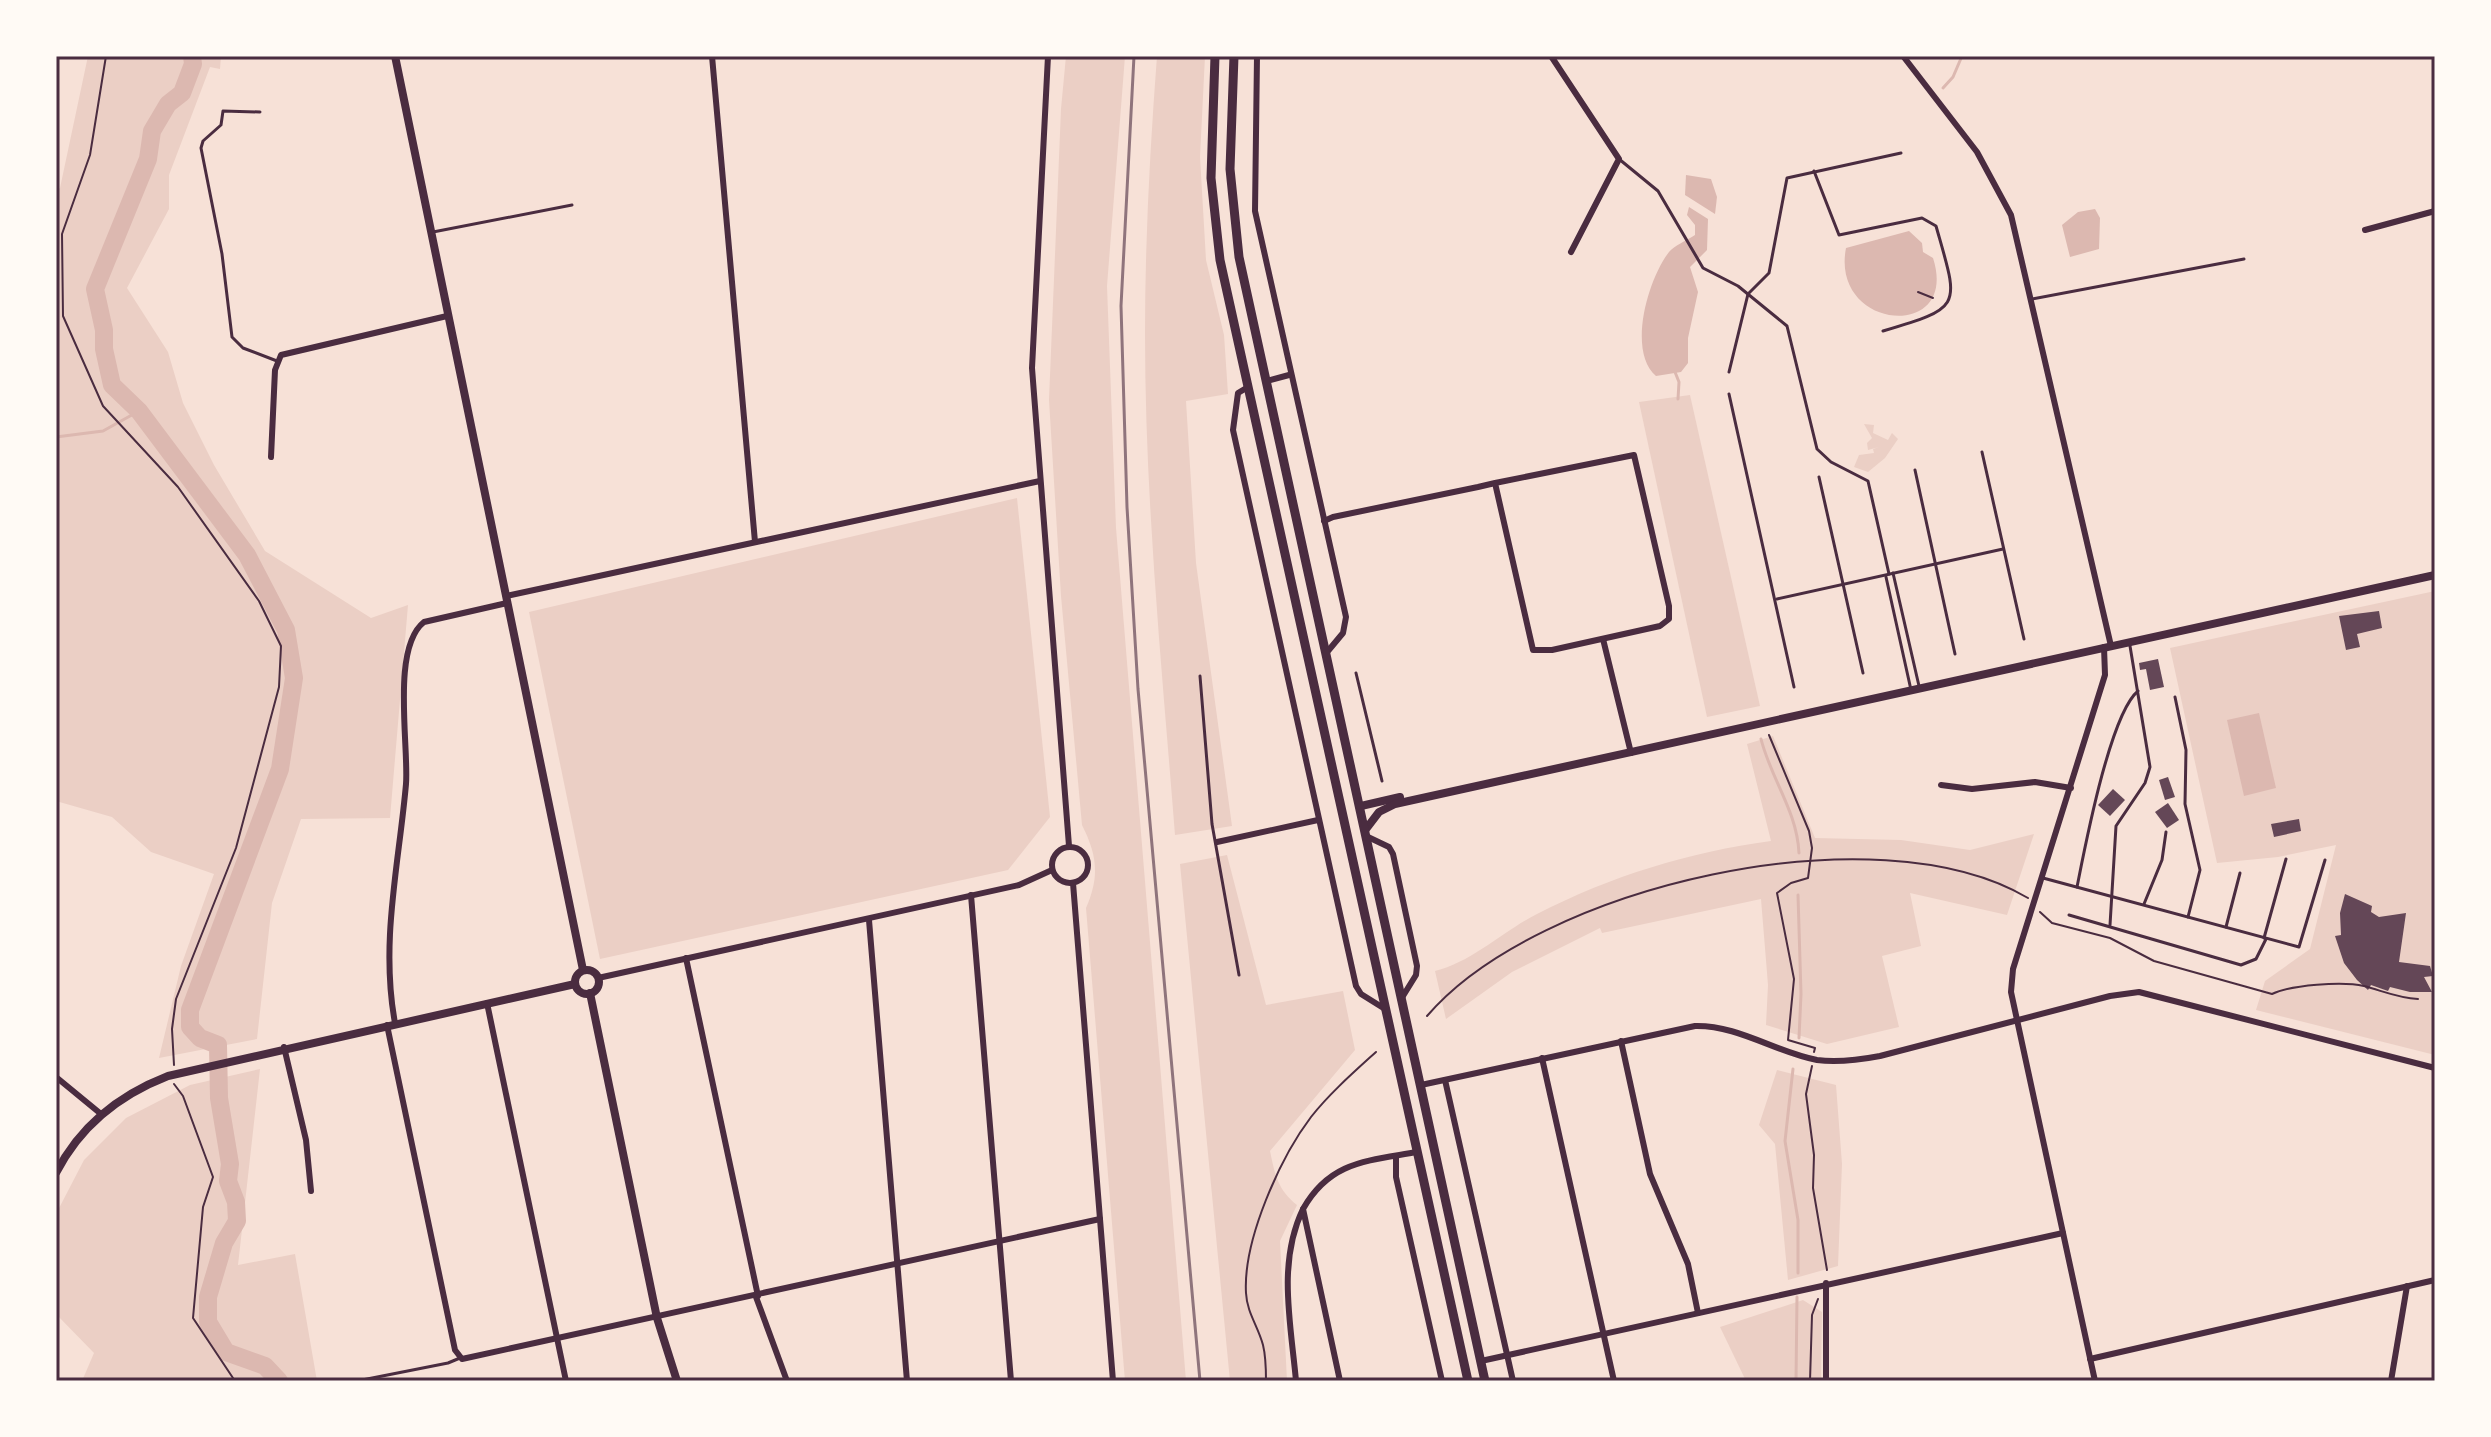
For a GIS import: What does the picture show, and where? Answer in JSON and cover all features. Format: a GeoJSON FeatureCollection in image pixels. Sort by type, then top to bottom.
{"type":"FeatureCollection","features":[{"type":"Feature","properties":{"kind":"main road"},"geometry":{"type":"LineString","coordinates":[[1215,56],[1210,140],[1213,207],[1220,260],[1468,1381]]}},
{"type":"Feature","properties":{"kind":"main road"},"geometry":{"type":"LineString","coordinates":[[1234,56],[1230,143],[1232,207],[1267,381],[1485,1381]]}},
{"type":"Feature","properties":{"kind":"main road"},"geometry":{"type":"LineString","coordinates":[[1248,387],[1267,381]]}},
{"type":"Feature","properties":{"kind":"main road"},"geometry":{"type":"LineString","coordinates":[[1345,827],[1361,806]]}},
{"type":"Feature","properties":{"kind":"main road"},"geometry":{"type":"LineString","coordinates":[[1404,1089],[1421,1085]]}},
{"type":"Feature","properties":{"kind":"street"},"geometry":{"type":"LineString","coordinates":[[395,56],[583,970]]}},
{"type":"Feature","properties":{"kind":"street"},"geometry":{"type":"LineString","coordinates":[[712,56],[755,542]]}},
{"type":"Feature","properties":{"kind":"street"},"geometry":{"type":"LineString","coordinates":[[1048,56],[1032,368],[1069,846]]}},
{"type":"Feature","properties":{"kind":"street"},"geometry":{"type":"LineString","coordinates":[[1257,56],[1254,203],[1289,375],[1346,622],[1343,633],[1328,651]]}},
{"type":"Feature","properties":{"kind":"street"},"geometry":{"type":"LineString","coordinates":[[1551,56],[1619,159],[1571,252]]}},
{"type":"Feature","properties":{"kind":"street"},"geometry":{"type":"LineString","coordinates":[[1903,56],[1971,143],[1999,191],[2016,233],[2108,647],[2105,675],[2011,978],[2017,1021],[2095,1381]]}},
{"type":"Feature","properties":{"kind":"street"},"geometry":{"type":"LineString","coordinates":[[2365,230],[2435,211]]}},
{"type":"Feature","properties":{"kind":"street"},"geometry":{"type":"LineString","coordinates":[[271,457],[277,361],[288,352],[447,316]]}},
{"type":"Feature","properties":{"kind":"street"},"geometry":{"type":"LineString","coordinates":[[1267,381],[1289,375]]}},
{"type":"Feature","properties":{"kind":"street"},"geometry":{"type":"LineString","coordinates":[[1248,387],[1238,393],[1233,430],[1318,820],[1356,986],[1361,994],[1385,1009]]}},
{"type":"Feature","properties":{"kind":"street"},"geometry":{"type":"LineString","coordinates":[[1324,521],[1495,483],[1634,455],[1669,606],[1669,619],[1660,626],[1603,639],[1540,652],[1533,650],[1495,483]]}},
{"type":"Feature","properties":{"kind":"street"},"geometry":{"type":"LineString","coordinates":[[1040,481],[755,542],[424,622],[418,629],[404,690],[406,780],[389,940],[391,1024],[460,1358],[470,1359],[1100,1219]]}},
{"type":"Feature","properties":{"kind":"street"},"geometry":{"type":"LineString","coordinates":[[1403,999],[1417,971],[1408,924],[1392,852],[1367,833],[1370,820],[1386,807],[2435,575]]}},
{"type":"Feature","properties":{"kind":"street"},"geometry":{"type":"LineString","coordinates":[[1603,639],[1631,753]]}},
{"type":"Feature","properties":{"kind":"street"},"geometry":{"type":"LineString","coordinates":[[1941,785],[1972,789],[2027,781],[2071,788]]}},
{"type":"Feature","properties":{"kind":"street"},"geometry":{"type":"LineString","coordinates":[[1361,806],[1411,795],[1449,792]]}},
{"type":"Feature","properties":{"kind":"street"},"geometry":{"type":"LineString","coordinates":[[1217,842],[1318,820]]}},
{"type":"Feature","properties":{"kind":"street"},"geometry":{"type":"LineString","coordinates":[[1069,846],[1080,849],[1087,858],[1088,868],[1083,878],[1073,883],[1058,879],[1052,870],[1054,854],[1069,846]]}},
{"type":"Feature","properties":{"kind":"street"},"geometry":{"type":"LineString","coordinates":[[598,978],[1019,885],[1052,870]]}},
{"type":"Feature","properties":{"kind":"street"},"geometry":{"type":"LineString","coordinates":[[1073,883],[1113,1381]]}},
{"type":"Feature","properties":{"kind":"street"},"geometry":{"type":"LineString","coordinates":[[971,895],[1011,1381]]}},
{"type":"Feature","properties":{"kind":"street"},"geometry":{"type":"LineString","coordinates":[[869,920],[907,1381]]}},
{"type":"Feature","properties":{"kind":"street"},"geometry":{"type":"LineString","coordinates":[[686,958],[757,1296],[787,1381]]}},
{"type":"Feature","properties":{"kind":"street"},"geometry":{"type":"LineString","coordinates":[[583,970],[591,970],[598,978],[597,988],[590,993],[580,992],[575,984],[576,976],[583,970]]}},
{"type":"Feature","properties":{"kind":"street"},"geometry":{"type":"LineString","coordinates":[[56,1173],[79,1136],[101,1114],[124,1097],[173,1074],[575,984]]}},
{"type":"Feature","properties":{"kind":"street"},"geometry":{"type":"LineString","coordinates":[[590,993],[657,1318],[677,1381]]}},
{"type":"Feature","properties":{"kind":"street"},"geometry":{"type":"LineString","coordinates":[[1421,1085],[1621,1041],[1708,1026],[1813,1059],[1840,1061],[1880,1056],[2120,994],[2150,993],[2435,1068]]}},
{"type":"Feature","properties":{"kind":"street"},"geometry":{"type":"LineString","coordinates":[[487,1003],[566,1381]]}},
{"type":"Feature","properties":{"kind":"street"},"geometry":{"type":"LineString","coordinates":[[1621,1041],[1650,1174],[1688,1264],[1698,1313]]}},
{"type":"Feature","properties":{"kind":"street"},"geometry":{"type":"LineString","coordinates":[[284,1047],[306,1140],[311,1191]]}},
{"type":"Feature","properties":{"kind":"street"},"geometry":{"type":"LineString","coordinates":[[1542,1058],[1614,1381]]}},
{"type":"Feature","properties":{"kind":"street"},"geometry":{"type":"LineString","coordinates":[[56,1077],[101,1114]]}},
{"type":"Feature","properties":{"kind":"street"},"geometry":{"type":"LineString","coordinates":[[1445,1080],[1513,1381]]}},
{"type":"Feature","properties":{"kind":"street"},"geometry":{"type":"LineString","coordinates":[[1296,1381],[1287,1263],[1291,1236],[1303,1209],[1316,1187],[1333,1173],[1417,1152]]}},
{"type":"Feature","properties":{"kind":"street"},"geometry":{"type":"LineString","coordinates":[[1396,1156],[1396,1177],[1442,1381]]}},
{"type":"Feature","properties":{"kind":"street"},"geometry":{"type":"LineString","coordinates":[[1303,1209],[1340,1381]]}},
{"type":"Feature","properties":{"kind":"street"},"geometry":{"type":"LineString","coordinates":[[1481,1361],[2063,1233]]}},
{"type":"Feature","properties":{"kind":"street"},"geometry":{"type":"LineString","coordinates":[[2090,1359],[2435,1280]]}},
{"type":"Feature","properties":{"kind":"street"},"geometry":{"type":"LineString","coordinates":[[1826,1283],[1826,1381]]}},
{"type":"Feature","properties":{"kind":"street"},"geometry":{"type":"LineString","coordinates":[[2391,1381],[2407,1286]]}},
{"type":"Feature","properties":{"kind":"lane"},"geometry":{"type":"LineString","coordinates":[[260,112],[226,110],[221,125],[203,141],[201,148],[222,254],[232,337],[243,348],[277,361]]}},
{"type":"Feature","properties":{"kind":"lane"},"geometry":{"type":"LineString","coordinates":[[1729,372],[1748,294],[1769,273],[1785,180],[1901,153]]}},
{"type":"Feature","properties":{"kind":"lane"},"geometry":{"type":"LineString","coordinates":[[1619,159],[1658,191],[1702,267],[1748,294],[1789,330],[1817,449],[1831,462],[1868,481],[1915,689]]}},
{"type":"Feature","properties":{"kind":"lane"},"geometry":{"type":"LineString","coordinates":[[1814,171],[1839,235],[1920,218],[1935,225],[1951,284],[1948,302],[1933,317],[1883,331]]}},
{"type":"Feature","properties":{"kind":"lane"},"geometry":{"type":"LineString","coordinates":[[430,233],[572,205]]}},
{"type":"Feature","properties":{"kind":"lane"},"geometry":{"type":"LineString","coordinates":[[2032,299],[2244,259]]}},
{"type":"Feature","properties":{"kind":"lane"},"geometry":{"type":"LineString","coordinates":[[1729,394],[1794,687]]}},
{"type":"Feature","properties":{"kind":"lane"},"geometry":{"type":"LineString","coordinates":[[1982,452],[2024,639]]}},
{"type":"Feature","properties":{"kind":"lane"},"geometry":{"type":"LineString","coordinates":[[1915,470],[1955,654]]}},
{"type":"Feature","properties":{"kind":"lane"},"geometry":{"type":"LineString","coordinates":[[1819,477],[1863,673]]}},
{"type":"Feature","properties":{"kind":"lane"},"geometry":{"type":"LineString","coordinates":[[1775,600],[2003,549]]}},
{"type":"Feature","properties":{"kind":"lane"},"geometry":{"type":"LineString","coordinates":[[1889,574],[1915,689]]}},
{"type":"Feature","properties":{"kind":"lane"},"geometry":{"type":"LineString","coordinates":[[2110,925],[2116,826],[2145,783],[2150,767],[2130,642]]}},
{"type":"Feature","properties":{"kind":"lane"},"geometry":{"type":"LineString","coordinates":[[1356,673],[1382,781]]}},
{"type":"Feature","properties":{"kind":"lane"},"geometry":{"type":"LineString","coordinates":[[1200,676],[1210,805],[1239,975]]}},
{"type":"Feature","properties":{"kind":"lane"},"geometry":{"type":"LineString","coordinates":[[2077,887],[2092,804],[2125,706],[2138,691]]}},
{"type":"Feature","properties":{"kind":"lane"},"geometry":{"type":"LineString","coordinates":[[2175,697],[2186,750],[2184,800],[2200,870],[2188,917]]}},
{"type":"Feature","properties":{"kind":"lane"},"geometry":{"type":"LineString","coordinates":[[2143,905],[2162,860],[2166,832]]}},
{"type":"Feature","properties":{"kind":"lane"},"geometry":{"type":"LineString","coordinates":[[2069,915],[2241,965],[2256,959],[2265,938],[2286,859]]}},
{"type":"Feature","properties":{"kind":"lane"},"geometry":{"type":"LineString","coordinates":[[2043,878],[2299,947],[2325,860]]}},
{"type":"Feature","properties":{"kind":"lane"},"geometry":{"type":"LineString","coordinates":[[2226,927],[2240,873]]}},
{"type":"Feature","properties":{"kind":"lane"},"geometry":{"type":"LineString","coordinates":[[357,1381],[460,1358]]}},
{"type":"Feature","properties":{"kind":"path"},"geometry":{"type":"LineString","coordinates":[[106,56],[90,155],[62,234],[63,316],[103,406],[178,487],[259,601],[281,646],[279,687],[236,848],[176,999],[171,1040],[173,1082],[183,1096],[213,1177],[203,1207],[193,1318],[235,1381]]}},
{"type":"Feature","properties":{"kind":"path"},"geometry":{"type":"LineString","coordinates":[[1918,292],[1933,298]]}},
{"type":"Feature","properties":{"kind":"path"},"geometry":{"type":"LineString","coordinates":[[1769,735],[1809,831],[1808,878],[1791,883],[1777,893],[1794,979],[1788,1040],[1815,1048],[1806,1094],[1814,1155],[1813,1194],[1827,1270]]}},
{"type":"Feature","properties":{"kind":"path"},"geometry":{"type":"LineString","coordinates":[[1427,1016],[1468,976],[1494,956],[1575,917],[1672,883],[1810,859],[1889,860],[1967,873],[2009,887],[2052,923],[2110,938],[2154,961],[2272,994],[2287,987],[2357,985],[2388,996],[2418,999]]}},
{"type":"Feature","properties":{"kind":"path"},"geometry":{"type":"LineString","coordinates":[[1266,1381],[1263,1342],[1251,1320],[1246,1291],[1247,1268],[1262,1214],[1310,1119],[1376,1052]]}},
{"type":"Feature","properties":{"kind":"path"},"geometry":{"type":"LineString","coordinates":[[1810,1381],[1812,1315],[1818,1298]]}},
{"type":"Feature","properties":{"kind":"shaded area"},"geometry":{"type":"Polygon","coordinates":[[[88,56],[221,56],[220,69],[210,67],[169,175],[169,209],[127,288],[168,352],[183,403],[214,465],[265,551],[371,618],[408,605],[390,818],[301,819],[272,903],[257,1039],[159,1058],[181,966],[214,874],[151,852],[112,817],[56,801],[56,190],[60,188],[88,56]]]}},
{"type":"Feature","properties":{"kind":"shaded area"},"geometry":{"type":"Polygon","coordinates":[[[1066,56],[1125,56],[1107,286],[1116,528],[1186,1381],[1125,1381],[1086,908],[1095,866],[1082,825],[1061,596],[1049,400],[1066,56]]]}},
{"type":"Feature","properties":{"kind":"shaded area"},"geometry":{"type":"Polygon","coordinates":[[[1157,56],[1205,56],[1200,157],[1206,260],[1224,335],[1228,394],[1186,401],[1196,563],[1232,826],[1175,835],[1155,585],[1146,397],[1147,229],[1157,56]]]}},
{"type":"Feature","properties":{"kind":"shaded area"},"geometry":{"type":"Polygon","coordinates":[[[1686,175],[1711,179],[1717,197],[1715,214],[1685,195],[1686,175]]]}},
{"type":"Feature","properties":{"kind":"shaded area"},"geometry":{"type":"Polygon","coordinates":[[[1689,207],[1708,219],[1707,250],[1690,267],[1698,292],[1688,338],[1688,363],[1681,372],[1656,376],[1647,365],[1643,350],[1644,315],[1661,264],[1671,250],[1695,235],[1695,225],[1687,215],[1689,207]]]}},
{"type":"Feature","properties":{"kind":"shaded area"},"geometry":{"type":"Polygon","coordinates":[[[2095,209],[2100,218],[2099,249],[2070,257],[2062,225],[2078,212],[2095,209]]]}},
{"type":"Feature","properties":{"kind":"shaded area"},"geometry":{"type":"Polygon","coordinates":[[[1909,231],[1922,243],[1923,252],[1933,258],[1936,285],[1929,304],[1913,314],[1894,316],[1874,310],[1857,296],[1846,276],[1846,248],[1909,231]]]}},
{"type":"Feature","properties":{"kind":"shaded area"},"geometry":{"type":"Polygon","coordinates":[[[1690,395],[1760,706],[1707,717],[1639,402],[1690,395]]]}},
{"type":"Feature","properties":{"kind":"shaded area"},"geometry":{"type":"Polygon","coordinates":[[[1864,424],[1874,425],[1873,433],[1888,440],[1892,433],[1898,439],[1885,458],[1868,472],[1854,467],[1859,455],[1874,453],[1873,449],[1879,447],[1868,450],[1867,443],[1872,438],[1864,424]]]}},
{"type":"Feature","properties":{"kind":"shaded area"},"geometry":{"type":"Polygon","coordinates":[[[1017,498],[1050,817],[1008,870],[600,959],[529,612],[1017,498]]]}},
{"type":"Feature","properties":{"kind":"shaded area"},"geometry":{"type":"Polygon","coordinates":[[[2435,591],[2435,1055],[2256,1010],[2265,981],[2310,949],[2336,845],[2278,857],[2217,863],[2170,648],[2435,591]]]}},
{"type":"Feature","properties":{"kind":"shaded area"},"geometry":{"type":"Polygon","coordinates":[[[2259,713],[2276,788],[2244,796],[2227,720],[2259,713]]]}},
{"type":"Feature","properties":{"kind":"shaded area"},"geometry":{"type":"Polygon","coordinates":[[[1773,736],[1815,838],[1901,840],[1970,850],[2034,834],[2007,915],[1910,893],[1921,946],[1882,956],[1899,1027],[1827,1044],[1766,1025],[1768,985],[1761,899],[1602,933],[1600,928],[1512,972],[1446,1019],[1435,971],[1462,961],[1524,921],[1593,888],[1651,867],[1771,841],[1747,744],[1773,736]]]}},
{"type":"Feature","properties":{"kind":"shaded area"},"geometry":{"type":"Polygon","coordinates":[[[1227,855],[1266,1005],[1343,991],[1355,1050],[1270,1151],[1278,1181],[1285,1194],[1297,1205],[1280,1241],[1287,1381],[1230,1381],[1180,864],[1227,855]]]}},
{"type":"Feature","properties":{"kind":"shaded area"},"geometry":{"type":"Polygon","coordinates":[[[260,1069],[238,1265],[295,1254],[317,1381],[82,1381],[94,1353],[56,1314],[56,1214],[84,1160],[126,1118],[190,1085],[260,1069]]]}},
{"type":"Feature","properties":{"kind":"shaded area"},"geometry":{"type":"Polygon","coordinates":[[[1777,1070],[1836,1085],[1842,1164],[1838,1266],[1788,1280],[1775,1144],[1759,1125],[1777,1070]]]}},
{"type":"Feature","properties":{"kind":"shaded area"},"geometry":{"type":"Polygon","coordinates":[[[1803,1300],[1822,1312],[1821,1381],[1746,1381],[1720,1327],[1803,1300]]]}},
{"type":"Feature","properties":{"kind":"building"},"geometry":{"type":"Polygon","coordinates":[[[2379,611],[2382,628],[2357,634],[2360,647],[2346,650],[2339,616],[2379,611]]]}},
{"type":"Feature","properties":{"kind":"building"},"geometry":{"type":"Polygon","coordinates":[[[2158,659],[2164,687],[2150,690],[2146,669],[2140,670],[2139,663],[2158,659]]]}},
{"type":"Feature","properties":{"kind":"building"},"geometry":{"type":"Polygon","coordinates":[[[2168,777],[2175,797],[2165,800],[2159,780],[2168,777]]]}},
{"type":"Feature","properties":{"kind":"building"},"geometry":{"type":"Polygon","coordinates":[[[2113,789],[2125,800],[2110,816],[2098,805],[2113,789]]]}},
{"type":"Feature","properties":{"kind":"building"},"geometry":{"type":"Polygon","coordinates":[[[2168,803],[2179,820],[2167,828],[2155,812],[2168,803]]]}},
{"type":"Feature","properties":{"kind":"building"},"geometry":{"type":"Polygon","coordinates":[[[2299,819],[2301,831],[2274,837],[2271,824],[2299,819]]]}},
{"type":"Feature","properties":{"kind":"building"},"geometry":{"type":"Polygon","coordinates":[[[2345,894],[2372,906],[2371,912],[2379,917],[2406,913],[2399,962],[2430,966],[2433,976],[2424,977],[2432,992],[2410,992],[2390,987],[2388,991],[2371,985],[2368,990],[2357,980],[2344,963],[2335,936],[2341,935],[2340,913],[2345,894]]]}},
{"type":"Feature","properties":{"kind":"waterway"},"geometry":{"type":"LineString","coordinates":[[192,56],[193,64],[182,93],[168,104],[152,131],[148,159],[95,289],[112,385],[139,411],[247,555],[286,630],[294,678],[280,769],[190,1010],[190,1027],[200,1038],[218,1045],[219,1098],[230,1164],[228,1181],[236,1202],[237,1221],[224,1243],[208,1297],[208,1322],[226,1352],[265,1366],[279,1381]]}},
{"type":"Feature","properties":{"kind":"waterway"},"geometry":{"type":"LineString","coordinates":[[1943,88],[1953,77],[1962,56]]}},
{"type":"Feature","properties":{"kind":"waterway"},"geometry":{"type":"LineString","coordinates":[[1675,372],[1679,382],[1678,399]]}},
{"type":"Feature","properties":{"kind":"waterway"},"geometry":{"type":"LineString","coordinates":[[56,437],[103,431],[139,411]]}},
{"type":"Feature","properties":{"kind":"waterway"},"geometry":{"type":"LineString","coordinates":[[1761,739],[1794,823],[1799,853]]}},
{"type":"Feature","properties":{"kind":"waterway"},"geometry":{"type":"LineString","coordinates":[[1798,895],[1799,1038]]}},
{"type":"Feature","properties":{"kind":"waterway"},"geometry":{"type":"LineString","coordinates":[[1793,1069],[1785,1141],[1798,1220],[1798,1273]]}},
{"type":"Feature","properties":{"kind":"waterway"},"geometry":{"type":"LineString","coordinates":[[1796,1381],[1797,1297]]}},
{"type":"Feature","properties":{"kind":"railway"},"geometry":{"type":"LineString","coordinates":[[1134,56],[1121,306],[1127,507],[1138,689],[1200,1381]]}}]}
